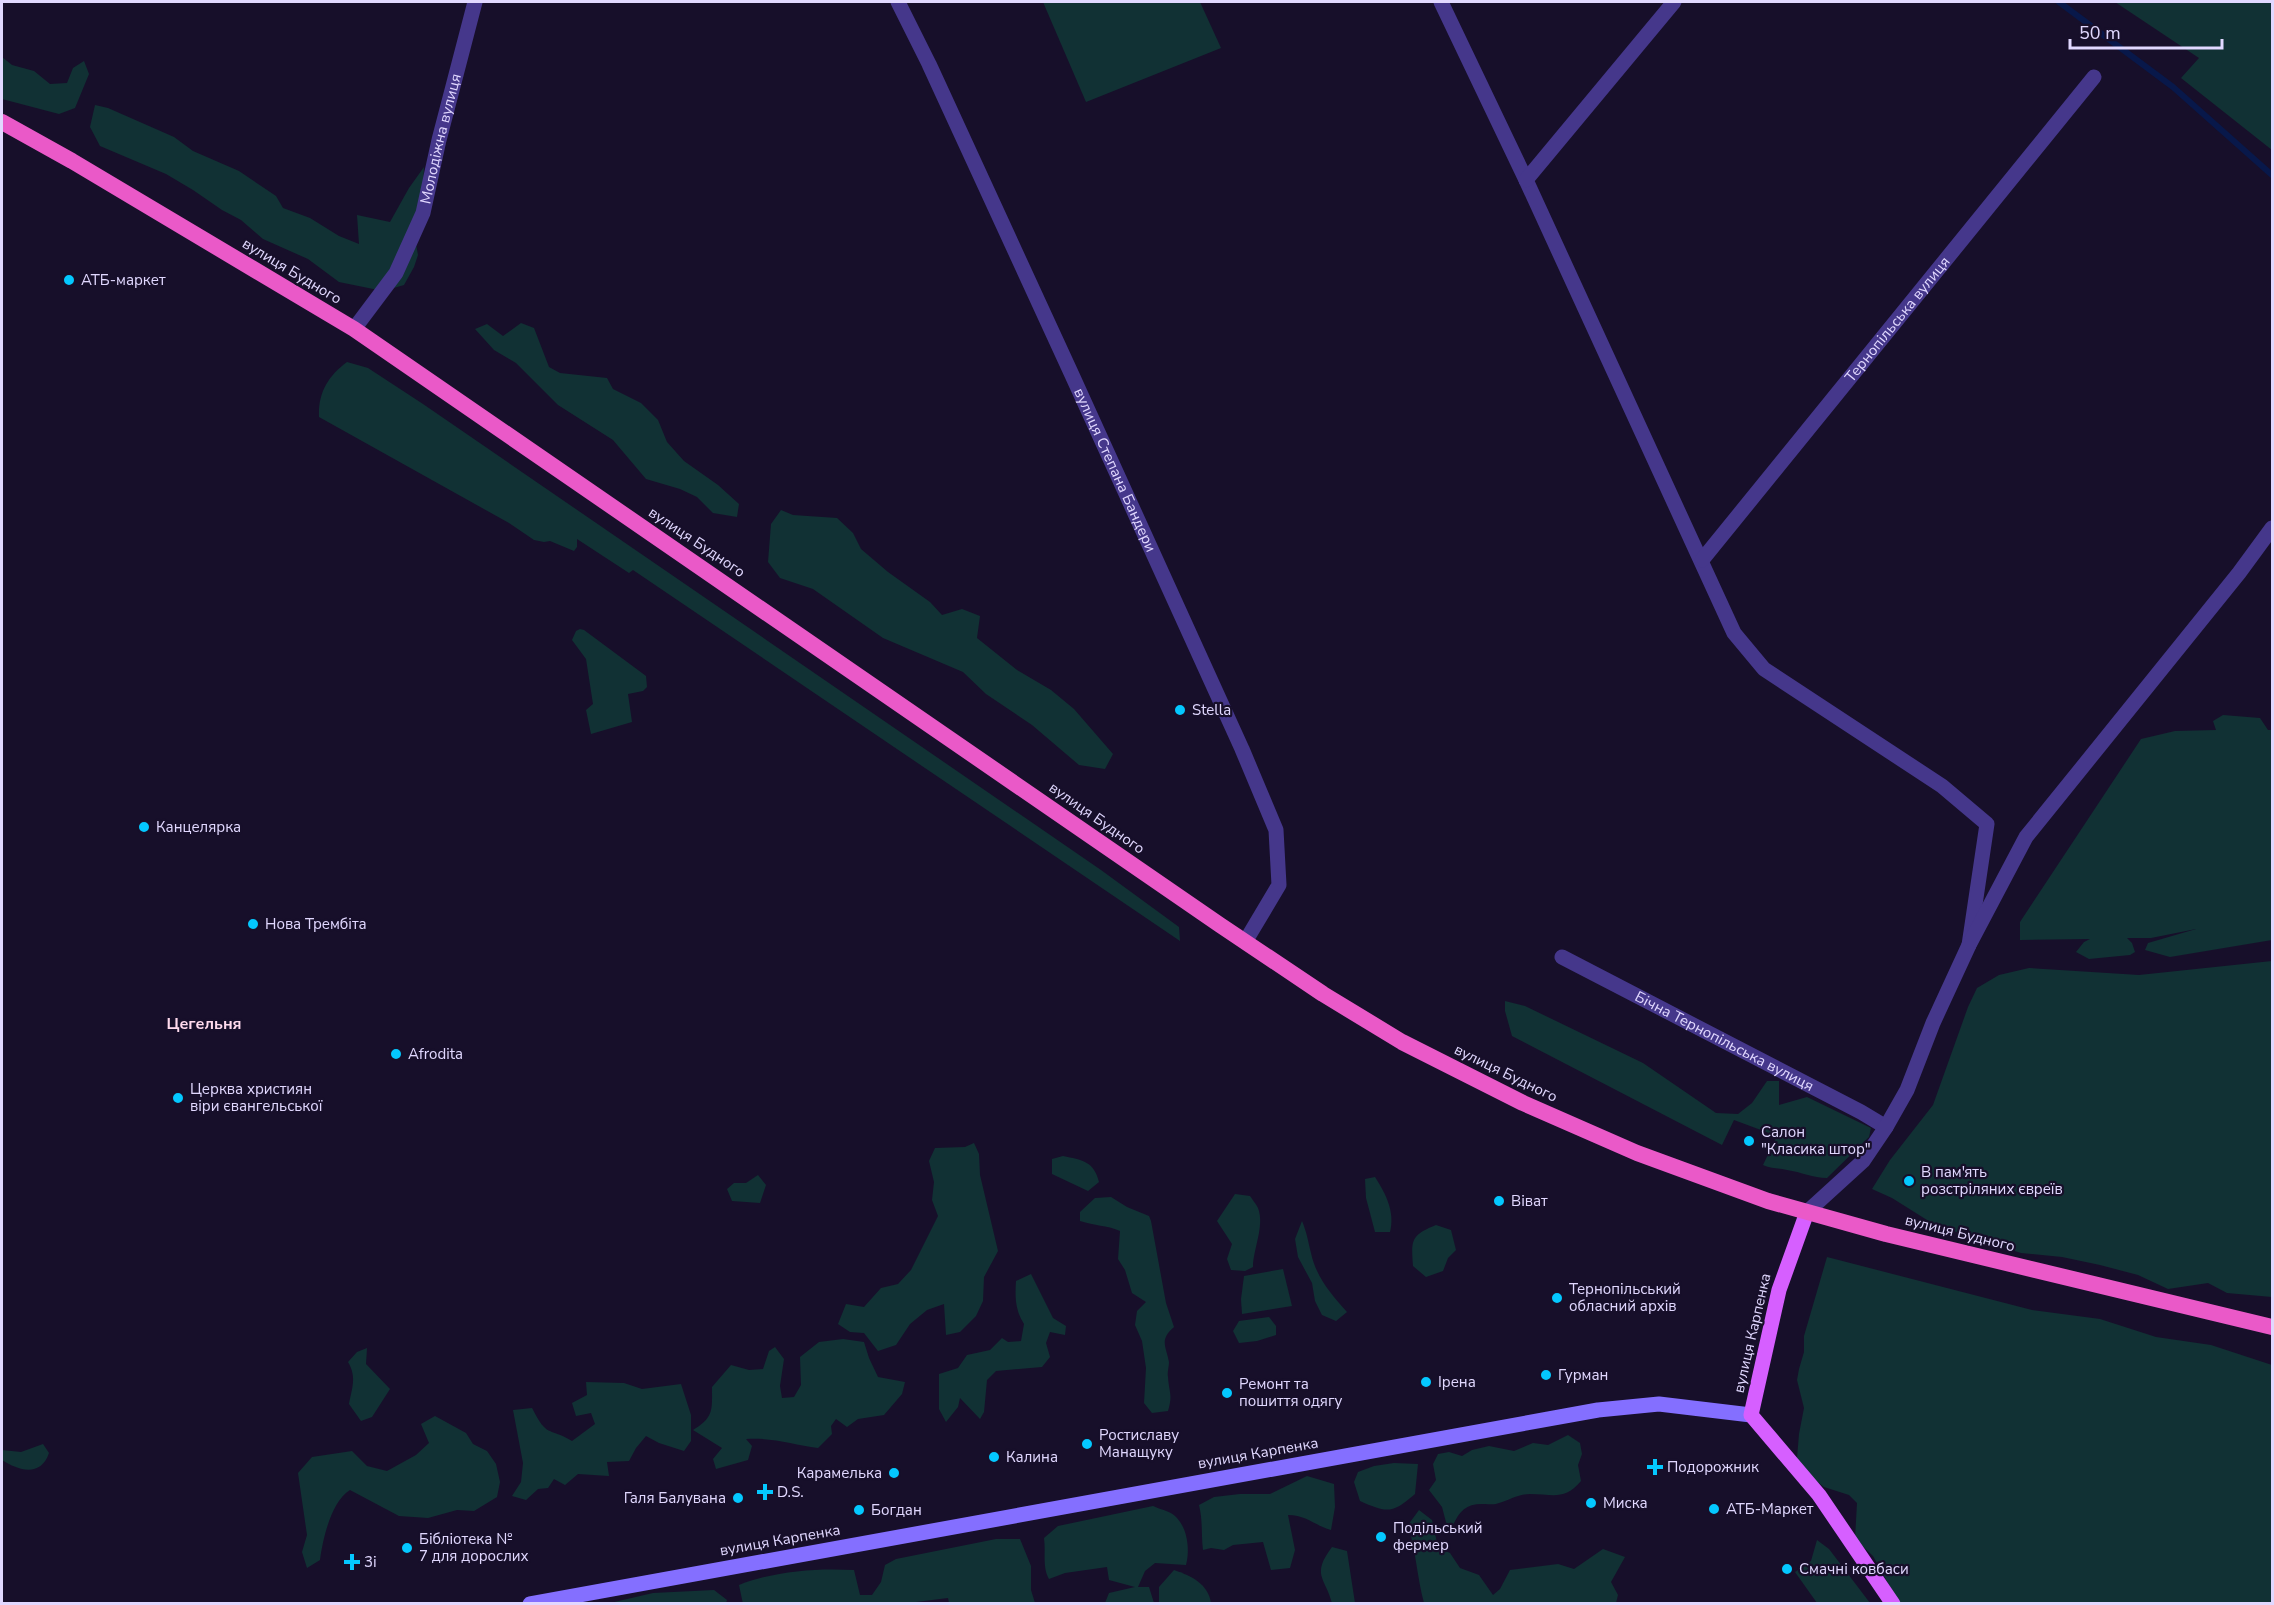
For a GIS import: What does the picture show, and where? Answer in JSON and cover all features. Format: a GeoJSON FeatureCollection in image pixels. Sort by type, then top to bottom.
{"type":"FeatureCollection","features":[{"type":"Feature","properties":{"kind":"highway","name":"вулиця Будного"},"geometry":{"type":"LineString","coordinates":[[2,122],[72,161],[354,329],[1245,942],[1323,994],[1402,1042],[1523,1103],[1637,1153],[1768,1200],[1886,1234],[2272,1327]]}},
{"type":"Feature","properties":{"kind":"main road","name":"вулиця Карпенка"},"geometry":{"type":"LineString","coordinates":[[530,1604],[1598,1410],[1659,1404],[1751,1415],[1779,1290],[1807,1212]]}},
{"type":"Feature","properties":{"kind":"main road"},"geometry":{"type":"LineString","coordinates":[[1751,1415],[1819,1495],[1893,1604]]}},
{"type":"Feature","properties":{"kind":"street","name":"Молодіжна вулиця"},"geometry":{"type":"LineString","coordinates":[[354,329],[396,273],[423,213],[439,140],[475,2]]}},
{"type":"Feature","properties":{"kind":"street","name":"вулиця Степана Бандери"},"geometry":{"type":"LineString","coordinates":[[898,2],[929,64],[1077,386],[1242,749],[1276,830],[1279,885],[1245,942]]}},
{"type":"Feature","properties":{"kind":"street"},"geometry":{"type":"LineString","coordinates":[[1441,2],[1526,180],[1734,633],[1764,669],[1942,786],[1987,824],[1969,945]]}},
{"type":"Feature","properties":{"kind":"street"},"geometry":{"type":"LineString","coordinates":[[1526,180],[1674,2]]}},
{"type":"Feature","properties":{"kind":"street","name":"Тернопільська вулиця"},"geometry":{"type":"LineString","coordinates":[[1702,560],[2094,77]]}},
{"type":"Feature","properties":{"kind":"street"},"geometry":{"type":"LineString","coordinates":[[1807,1212],[1863,1161],[1886,1127],[1907,1090],[1933,1023],[1969,945],[2026,837],[2239,573],[2272,528]]}},
{"type":"Feature","properties":{"kind":"street","name":"Бічна Тернопільська вулиця"},"geometry":{"type":"LineString","coordinates":[[1562,957],[1886,1127]]}},
{"type":"Feature","properties":{"kind":"green space"},"geometry":{"type":"Polygon","coordinates":[[[1043,2],[1200,2],[1221,48],[1086,102],[1043,2]]]}},
{"type":"Feature","properties":{"kind":"green space"},"geometry":{"type":"Polygon","coordinates":[[[2115,2],[2272,2],[2272,150],[2181,78],[2199,58],[2115,2]]]}},
{"type":"Feature","properties":{"kind":"green space"},"geometry":{"type":"Polygon","coordinates":[[[2,57],[12,65],[34,71],[50,84],[67,83],[73,68],[84,61],[89,74],[75,108],[59,114],[2,99],[2,57]]]}},
{"type":"Feature","properties":{"kind":"green space"},"geometry":{"type":"Polygon","coordinates":[[[95,105],[108,108],[174,137],[193,151],[239,171],[276,196],[283,208],[310,218],[339,236],[359,244],[357,215],[390,222],[424,167],[423,187],[414,233],[418,255],[414,267],[404,285],[383,291],[339,282],[308,259],[263,239],[241,220],[166,174],[100,146],[90,127],[95,105]]]}},
{"type":"Feature","properties":{"kind":"green space"},"geometry":{"type":"Polygon","coordinates":[[[521,323],[534,328],[549,367],[560,373],[607,378],[613,389],[641,403],[658,420],[667,442],[684,461],[718,485],[739,504],[737,517],[713,513],[697,497],[680,489],[646,479],[613,440],[558,405],[516,363],[494,350],[475,329],[487,324],[503,336],[521,323]]]}},
{"type":"Feature","properties":{"kind":"green space"},"geometry":{"type":"Polygon","coordinates":[[[347,362],[368,368],[423,404],[1101,870],[1179,927],[1180,941],[633,570],[629,573],[577,539],[577,547],[574,551],[550,541],[534,540],[509,523],[319,417],[320,400],[325,386],[334,373],[347,362]]]}},
{"type":"Feature","properties":{"kind":"green space"},"geometry":{"type":"Polygon","coordinates":[[[781,510],[793,515],[837,518],[853,533],[861,549],[930,602],[942,615],[962,609],[980,616],[977,638],[1017,670],[1051,690],[1074,709],[1113,754],[1105,769],[1079,765],[1032,725],[986,694],[963,672],[883,638],[813,589],[780,578],[768,562],[771,524],[781,510]]]}},
{"type":"Feature","properties":{"kind":"green space"},"geometry":{"type":"Polygon","coordinates":[[[580,629],[646,676],[647,687],[643,691],[628,694],[632,722],[591,734],[586,710],[593,704],[586,659],[572,640],[576,631],[580,629]]]}},
{"type":"Feature","properties":{"kind":"green space"},"geometry":{"type":"Polygon","coordinates":[[[2223,715],[2260,718],[2268,730],[2272,730],[2272,940],[2170,957],[2145,950],[2148,943],[2196,929],[2151,938],[2127,938],[2132,943],[2135,952],[2130,955],[2089,959],[2076,952],[2084,942],[2090,939],[2020,940],[2020,922],[2141,739],[2175,731],[2216,730],[2213,721],[2223,715]]]}},
{"type":"Feature","properties":{"kind":"green space"},"geometry":{"type":"Polygon","coordinates":[[[2272,961],[2272,1297],[2227,1293],[2208,1283],[2168,1289],[2138,1275],[2100,1265],[2062,1257],[2021,1253],[1935,1225],[1892,1198],[1872,1189],[1890,1160],[1933,1105],[1977,988],[1999,975],[2029,968],[2139,975],[2272,961]]]}},
{"type":"Feature","properties":{"kind":"green space"},"geometry":{"type":"Polygon","coordinates":[[[1505,1001],[1525,1006],[1643,1063],[1716,1113],[1738,1114],[1752,1103],[1767,1081],[1779,1081],[1779,1105],[1807,1097],[1871,1128],[1869,1137],[1827,1178],[1763,1165],[1777,1136],[1734,1120],[1722,1145],[1512,1036],[1505,1011],[1505,1001]]]}},
{"type":"Feature","properties":{"kind":"green space"},"geometry":{"type":"Polygon","coordinates":[[[974,1143],[979,1154],[980,1175],[998,1251],[984,1277],[983,1301],[976,1316],[960,1332],[946,1335],[944,1304],[927,1310],[910,1324],[896,1345],[878,1351],[864,1333],[850,1332],[838,1324],[846,1304],[864,1307],[881,1288],[898,1284],[911,1270],[938,1216],[932,1200],[934,1182],[929,1161],[935,1148],[965,1147],[974,1143]]]}},
{"type":"Feature","properties":{"kind":"green space"},"geometry":{"type":"Polygon","coordinates":[[[1063,1156],[1086,1163],[1094,1170],[1099,1182],[1088,1191],[1052,1174],[1052,1159],[1063,1156]]]}},
{"type":"Feature","properties":{"kind":"green space"},"geometry":{"type":"Polygon","coordinates":[[[758,1175],[766,1185],[760,1203],[732,1201],[727,1189],[734,1183],[746,1183],[758,1175]]]}},
{"type":"Feature","properties":{"kind":"green space"},"geometry":{"type":"Polygon","coordinates":[[[1375,1177],[1383,1190],[1390,1210],[1390,1232],[1375,1232],[1366,1198],[1365,1179],[1375,1177]]]}},
{"type":"Feature","properties":{"kind":"green space"},"geometry":{"type":"Polygon","coordinates":[[[1235,1194],[1250,1196],[1260,1215],[1253,1267],[1245,1271],[1231,1270],[1227,1259],[1232,1244],[1217,1221],[1235,1194]]]}},
{"type":"Feature","properties":{"kind":"green space"},"geometry":{"type":"Polygon","coordinates":[[[1111,1197],[1149,1216],[1151,1221],[1166,1303],[1174,1327],[1165,1340],[1169,1362],[1168,1411],[1152,1413],[1144,1403],[1146,1368],[1142,1341],[1135,1325],[1137,1311],[1146,1302],[1132,1293],[1125,1270],[1118,1259],[1120,1231],[1080,1221],[1080,1212],[1095,1198],[1111,1197]]]}},
{"type":"Feature","properties":{"kind":"green space"},"geometry":{"type":"Polygon","coordinates":[[[1302,1221],[1316,1270],[1330,1292],[1347,1312],[1336,1321],[1322,1315],[1315,1301],[1312,1283],[1298,1257],[1295,1239],[1302,1221]]]}},
{"type":"Feature","properties":{"kind":"green space"},"geometry":{"type":"Polygon","coordinates":[[[1436,1225],[1451,1230],[1456,1250],[1448,1258],[1443,1271],[1426,1277],[1413,1266],[1413,1244],[1417,1236],[1436,1225]]]}},
{"type":"Feature","properties":{"kind":"green space"},"geometry":{"type":"Polygon","coordinates":[[[1827,1257],[2032,1310],[2100,1319],[2156,1337],[2211,1345],[2272,1365],[2272,1603],[1899,1603],[1873,1556],[1855,1539],[1857,1503],[1849,1495],[1824,1487],[1811,1477],[1797,1458],[1804,1408],[1797,1380],[1804,1352],[1804,1336],[1827,1257]]]}},
{"type":"Feature","properties":{"kind":"green space"},"geometry":{"type":"Polygon","coordinates":[[[1283,1269],[1292,1306],[1242,1314],[1244,1276],[1283,1269]]]}},
{"type":"Feature","properties":{"kind":"green space"},"geometry":{"type":"Polygon","coordinates":[[[1031,1274],[1053,1318],[1066,1326],[1065,1335],[1050,1332],[1046,1343],[1050,1357],[1042,1367],[996,1371],[987,1380],[984,1412],[980,1419],[960,1398],[958,1407],[946,1422],[939,1409],[939,1374],[958,1368],[967,1355],[990,1350],[1002,1338],[1008,1342],[1021,1341],[1024,1324],[1016,1303],[1016,1281],[1031,1274]]]}},
{"type":"Feature","properties":{"kind":"green space"},"geometry":{"type":"Polygon","coordinates":[[[1269,1317],[1276,1326],[1276,1335],[1257,1341],[1239,1343],[1233,1331],[1239,1321],[1269,1317]]]}},
{"type":"Feature","properties":{"kind":"green space"},"geometry":{"type":"Polygon","coordinates":[[[843,1339],[864,1342],[878,1377],[905,1382],[902,1394],[884,1415],[858,1419],[847,1427],[836,1419],[831,1426],[832,1434],[818,1448],[773,1440],[746,1439],[752,1446],[748,1460],[716,1469],[713,1459],[722,1448],[693,1430],[708,1417],[712,1407],[712,1387],[731,1365],[749,1370],[763,1369],[769,1351],[775,1347],[784,1359],[780,1386],[782,1398],[794,1397],[801,1385],[800,1357],[819,1342],[843,1339]]]}},
{"type":"Feature","properties":{"kind":"green space"},"geometry":{"type":"Polygon","coordinates":[[[367,1348],[366,1364],[390,1389],[372,1417],[361,1421],[349,1404],[353,1378],[348,1362],[357,1352],[367,1348]]]}},
{"type":"Feature","properties":{"kind":"green space"},"geometry":{"type":"Polygon","coordinates":[[[586,1382],[624,1383],[642,1389],[681,1384],[691,1415],[691,1441],[684,1451],[646,1436],[629,1461],[607,1462],[609,1476],[578,1474],[565,1485],[554,1479],[548,1488],[538,1489],[526,1500],[512,1496],[521,1482],[523,1463],[513,1410],[532,1408],[545,1428],[572,1441],[595,1424],[591,1413],[576,1416],[572,1403],[587,1395],[586,1382]]]}},
{"type":"Feature","properties":{"kind":"green space"},"geometry":{"type":"Polygon","coordinates":[[[435,1416],[466,1433],[473,1444],[487,1451],[496,1464],[500,1482],[497,1497],[474,1511],[457,1510],[428,1518],[399,1516],[350,1490],[343,1496],[333,1512],[323,1541],[320,1560],[307,1568],[302,1552],[307,1535],[298,1473],[312,1457],[352,1451],[367,1466],[387,1471],[416,1455],[429,1443],[421,1424],[435,1416]]]}},
{"type":"Feature","properties":{"kind":"green space"},"geometry":{"type":"Polygon","coordinates":[[[1568,1435],[1580,1443],[1582,1454],[1578,1465],[1581,1481],[1575,1487],[1558,1495],[1526,1494],[1496,1504],[1469,1506],[1458,1515],[1453,1525],[1447,1526],[1442,1507],[1429,1490],[1436,1480],[1433,1464],[1438,1454],[1449,1452],[1462,1456],[1472,1450],[1489,1446],[1514,1451],[1533,1443],[1548,1445],[1568,1435]]]}},
{"type":"Feature","properties":{"kind":"green space"},"geometry":{"type":"Polygon","coordinates":[[[43,1444],[49,1453],[41,1466],[35,1469],[22,1469],[2,1460],[2,1450],[21,1452],[43,1444]]]}},
{"type":"Feature","properties":{"kind":"green space"},"geometry":{"type":"Polygon","coordinates":[[[1394,1463],[1418,1464],[1415,1494],[1389,1510],[1360,1501],[1354,1482],[1358,1472],[1374,1466],[1394,1463]]]}},
{"type":"Feature","properties":{"kind":"green space"},"geometry":{"type":"Polygon","coordinates":[[[1307,1476],[1334,1484],[1335,1507],[1331,1530],[1305,1518],[1288,1515],[1295,1550],[1290,1568],[1271,1570],[1263,1542],[1233,1545],[1224,1550],[1211,1548],[1203,1550],[1199,1505],[1214,1497],[1270,1494],[1307,1476]]]}},
{"type":"Feature","properties":{"kind":"green space"},"geometry":{"type":"Polygon","coordinates":[[[1153,1506],[1170,1513],[1179,1521],[1187,1539],[1188,1553],[1186,1565],[1155,1563],[1145,1571],[1138,1587],[1149,1587],[1154,1603],[1105,1603],[1109,1593],[1135,1587],[1109,1580],[1107,1567],[1065,1573],[1049,1579],[1045,1564],[1044,1538],[1058,1526],[1153,1506]]]}},
{"type":"Feature","properties":{"kind":"green space"},"geometry":{"type":"Polygon","coordinates":[[[1419,1510],[1432,1520],[1438,1547],[1450,1553],[1460,1568],[1479,1575],[1493,1595],[1500,1589],[1510,1570],[1558,1564],[1574,1569],[1603,1549],[1625,1557],[1611,1582],[1618,1595],[1616,1603],[1424,1603],[1408,1525],[1419,1510]]]}},
{"type":"Feature","properties":{"kind":"green space"},"geometry":{"type":"Polygon","coordinates":[[[996,1539],[1020,1539],[1031,1566],[1031,1590],[1035,1603],[949,1603],[948,1598],[900,1604],[743,1604],[739,1585],[767,1576],[810,1570],[854,1570],[860,1595],[872,1595],[881,1582],[885,1565],[896,1559],[996,1539]]]}},
{"type":"Feature","properties":{"kind":"green space"},"geometry":{"type":"Polygon","coordinates":[[[1817,1540],[1829,1549],[1870,1603],[1817,1603],[1795,1572],[1811,1561],[1817,1540]]]}},
{"type":"Feature","properties":{"kind":"green space"},"geometry":{"type":"Polygon","coordinates":[[[1332,1547],[1347,1551],[1355,1603],[1332,1603],[1321,1570],[1332,1547]]]}},
{"type":"Feature","properties":{"kind":"green space"},"geometry":{"type":"Polygon","coordinates":[[[1174,1570],[1187,1575],[1203,1586],[1211,1603],[1159,1603],[1159,1587],[1174,1570]]]}},
{"type":"Feature","properties":{"kind":"green space"},"geometry":{"type":"Polygon","coordinates":[[[714,1590],[727,1600],[726,1603],[610,1603],[653,1593],[714,1590]]]}},
{"type":"Feature","properties":{"kind":"waterway"},"geometry":{"type":"LineString","coordinates":[[2059,2],[2173,87],[2272,175]]}},
{"type":"Feature","properties":{"kind":"place","name":"АТБ-маркет"},"geometry":{"type":"Point","coordinates":[69,280]}},
{"type":"Feature","properties":{"kind":"place","name":"Stella"},"geometry":{"type":"Point","coordinates":[1180,710]}},
{"type":"Feature","properties":{"kind":"place","name":"Канцелярка"},"geometry":{"type":"Point","coordinates":[144,827]}},
{"type":"Feature","properties":{"kind":"place","name":"Нова Трембіта"},"geometry":{"type":"Point","coordinates":[253,924]}},
{"type":"Feature","properties":{"kind":"place","name":"Afrodita"},"geometry":{"type":"Point","coordinates":[396,1054]}},
{"type":"Feature","properties":{"kind":"place","name":"Церква християн віри євангельської"},"geometry":{"type":"Point","coordinates":[178,1098]}},
{"type":"Feature","properties":{"kind":"place","name":"Салон \"Класика штор\""},"geometry":{"type":"Point","coordinates":[1749,1141]}},
{"type":"Feature","properties":{"kind":"place","name":"В пам'ять розстріляних євреїв"},"geometry":{"type":"Point","coordinates":[1909,1181]}},
{"type":"Feature","properties":{"kind":"place","name":"Віват"},"geometry":{"type":"Point","coordinates":[1499,1201]}},
{"type":"Feature","properties":{"kind":"place","name":"Тернопільський обласний архів"},"geometry":{"type":"Point","coordinates":[1557,1298]}},
{"type":"Feature","properties":{"kind":"place","name":"Гурман"},"geometry":{"type":"Point","coordinates":[1546,1375]}},
{"type":"Feature","properties":{"kind":"place","name":"Ірена"},"geometry":{"type":"Point","coordinates":[1426,1382]}},
{"type":"Feature","properties":{"kind":"place","name":"Ремонт та пошиття одягу"},"geometry":{"type":"Point","coordinates":[1227,1393]}},
{"type":"Feature","properties":{"kind":"place","name":"Ростиславу Манащуку"},"geometry":{"type":"Point","coordinates":[1087,1444]}},
{"type":"Feature","properties":{"kind":"place","name":"Калина"},"geometry":{"type":"Point","coordinates":[994,1457]}},
{"type":"Feature","properties":{"kind":"place","name":"Подорожник"},"geometry":{"type":"Point","coordinates":[1655,1467]}},
{"type":"Feature","properties":{"kind":"place","name":"Карамелька"},"geometry":{"type":"Point","coordinates":[894,1473]}},
{"type":"Feature","properties":{"kind":"place","name":"D.S."},"geometry":{"type":"Point","coordinates":[765,1492]}},
{"type":"Feature","properties":{"kind":"place","name":"Галя Балувана"},"geometry":{"type":"Point","coordinates":[738,1498]}},
{"type":"Feature","properties":{"kind":"place","name":"Миска"},"geometry":{"type":"Point","coordinates":[1591,1503]}},
{"type":"Feature","properties":{"kind":"place","name":"АТБ-Маркет"},"geometry":{"type":"Point","coordinates":[1714,1509]}},
{"type":"Feature","properties":{"kind":"place","name":"Богдан"},"geometry":{"type":"Point","coordinates":[859,1510]}},
{"type":"Feature","properties":{"kind":"place","name":"Подільський фермер"},"geometry":{"type":"Point","coordinates":[1381,1537]}},
{"type":"Feature","properties":{"kind":"place","name":"Бібліотека № 7 для дорослих"},"geometry":{"type":"Point","coordinates":[407,1548]}},
{"type":"Feature","properties":{"kind":"place","name":"3і"},"geometry":{"type":"Point","coordinates":[352,1562]}},
{"type":"Feature","properties":{"kind":"place","name":"Смачні ковбаси"},"geometry":{"type":"Point","coordinates":[1787,1569]}},
{"type":"Feature","properties":{"kind":"district","name":"Цегельня"},"geometry":{"type":"Point","coordinates":[204,1023]}}]}
